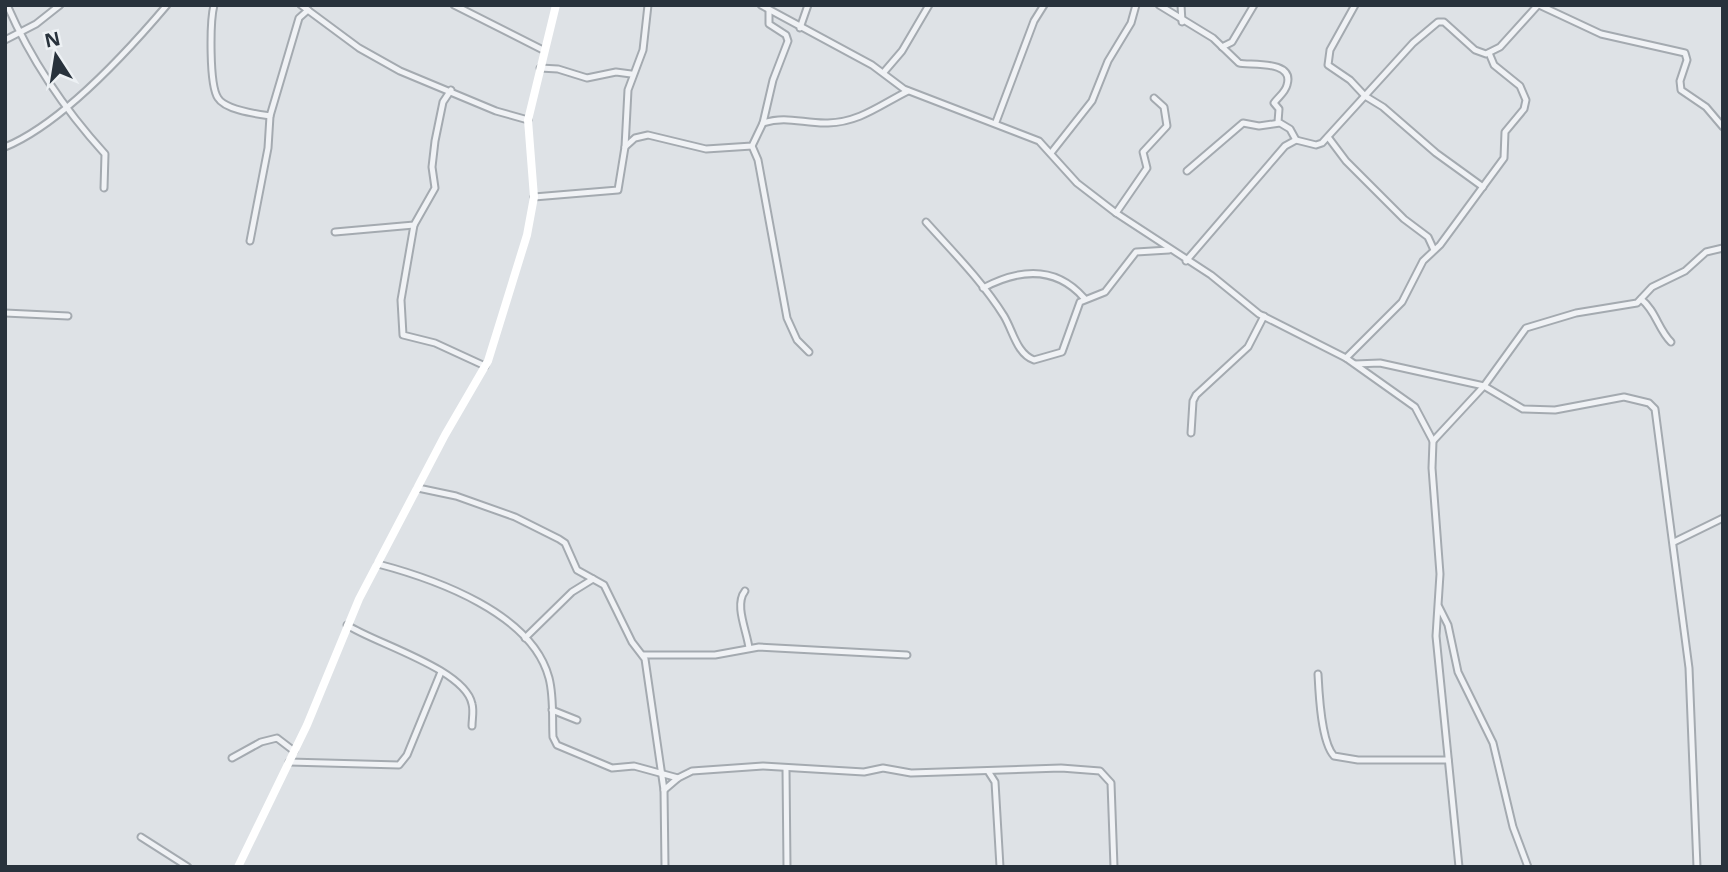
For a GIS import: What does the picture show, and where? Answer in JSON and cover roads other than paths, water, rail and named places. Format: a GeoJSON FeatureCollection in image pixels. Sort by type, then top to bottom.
{"type":"FeatureCollection","features":[{"type":"Feature","properties":{"kind":"main road"},"geometry":{"type":"LineString","coordinates":[[238,867],[295,751],[347,625],[377,564],[485,366],[525,245],[534,197],[528,120],[556,5]]}},
{"type":"Feature","properties":{"kind":"street"},"geometry":{"type":"LineString","coordinates":[[7,5],[19,33],[66,106],[105,154],[103,188]]}},
{"type":"Feature","properties":{"kind":"street"},"geometry":{"type":"LineString","coordinates":[[5,40],[60,5]]}},
{"type":"Feature","properties":{"kind":"street"},"geometry":{"type":"LineString","coordinates":[[5,146],[42,126],[99,79],[167,5]]}},
{"type":"Feature","properties":{"kind":"street"},"geometry":{"type":"LineString","coordinates":[[214,5],[213,84],[218,98],[224,104],[270,116]]}},
{"type":"Feature","properties":{"kind":"street"},"geometry":{"type":"LineString","coordinates":[[301,5],[381,62],[496,111],[528,120]]}},
{"type":"Feature","properties":{"kind":"street"},"geometry":{"type":"LineString","coordinates":[[454,5],[543,50]]}},
{"type":"Feature","properties":{"kind":"street"},"geometry":{"type":"LineString","coordinates":[[534,197],[618,190],[625,147],[631,74],[643,50],[648,5]]}},
{"type":"Feature","properties":{"kind":"street"},"geometry":{"type":"LineString","coordinates":[[761,5],[884,72],[909,90],[1030,135],[1051,153],[1077,183],[1116,213],[1211,275],[1264,316],[1346,358],[1410,401],[1433,441],[1432,468],[1440,574],[1436,636],[1459,867]]}},
{"type":"Feature","properties":{"kind":"street"},"geometry":{"type":"LineString","coordinates":[[800,28],[808,5]]}},
{"type":"Feature","properties":{"kind":"street"},"geometry":{"type":"LineString","coordinates":[[884,72],[902,51],[929,5]]}},
{"type":"Feature","properties":{"kind":"street"},"geometry":{"type":"LineString","coordinates":[[996,122],[1034,21],[1044,5]]}},
{"type":"Feature","properties":{"kind":"street"},"geometry":{"type":"LineString","coordinates":[[1051,153],[1092,101],[1105,69],[1131,23],[1136,5]]}},
{"type":"Feature","properties":{"kind":"street"},"geometry":{"type":"LineString","coordinates":[[1159,5],[1182,22],[1213,38],[1239,63],[1265,62],[1287,75],[1286,88],[1275,102],[1279,110],[1278,122]]}},
{"type":"Feature","properties":{"kind":"street"},"geometry":{"type":"LineString","coordinates":[[1181,5],[1182,22]]}},
{"type":"Feature","properties":{"kind":"street"},"geometry":{"type":"LineString","coordinates":[[1222,47],[1232,43],[1254,5]]}},
{"type":"Feature","properties":{"kind":"street"},"geometry":{"type":"LineString","coordinates":[[1355,5],[1330,50],[1327,63],[1365,96],[1483,187]]}},
{"type":"Feature","properties":{"kind":"street"},"geometry":{"type":"LineString","coordinates":[[1186,261],[1285,146],[1296,140],[1316,145],[1328,137],[1413,43],[1438,22],[1447,24],[1475,50],[1489,54],[1500,47],[1539,5],[1601,33],[1685,53],[1687,60],[1680,81],[1681,90],[1706,107],[1723,127]]}},
{"type":"Feature","properties":{"kind":"street"},"geometry":{"type":"LineString","coordinates":[[250,241],[268,148],[270,116],[299,18],[308,10]]}},
{"type":"Feature","properties":{"kind":"street"},"geometry":{"type":"LineString","coordinates":[[769,11],[769,24],[786,35],[788,41],[773,80],[763,123],[752,146],[758,160],[787,318],[797,340],[809,352]]}},
{"type":"Feature","properties":{"kind":"street"},"geometry":{"type":"LineString","coordinates":[[1346,358],[1402,302],[1423,261],[1504,158],[1505,132],[1526,102],[1520,86],[1494,65],[1489,54]]}},
{"type":"Feature","properties":{"kind":"street"},"geometry":{"type":"LineString","coordinates":[[539,68],[558,69],[592,79],[616,72],[631,74]]}},
{"type":"Feature","properties":{"kind":"street"},"geometry":{"type":"LineString","coordinates":[[451,90],[443,102],[435,141],[432,167],[435,188],[414,225],[401,300],[403,335],[435,343],[485,366]]}},
{"type":"Feature","properties":{"kind":"street"},"geometry":{"type":"LineString","coordinates":[[763,123],[779,117],[824,123],[857,119],[909,90]]}},
{"type":"Feature","properties":{"kind":"street"},"geometry":{"type":"LineString","coordinates":[[1116,213],[1147,168],[1143,152],[1167,126],[1164,107],[1153,98]]}},
{"type":"Feature","properties":{"kind":"street"},"geometry":{"type":"LineString","coordinates":[[1187,171],[1241,124],[1259,126],[1278,122],[1290,129],[1296,140]]}},
{"type":"Feature","properties":{"kind":"street"},"geometry":{"type":"LineString","coordinates":[[625,147],[635,138],[648,135],[706,149],[752,146]]}},
{"type":"Feature","properties":{"kind":"street"},"geometry":{"type":"LineString","coordinates":[[1328,137],[1404,219],[1428,237],[1434,250]]}},
{"type":"Feature","properties":{"kind":"street"},"geometry":{"type":"LineString","coordinates":[[926,222],[961,258],[1004,316],[1022,353],[1034,360],[1062,352],[1076,309],[1084,298],[1105,292],[1136,252],[1145,249],[1160,252],[1169,250]]}},
{"type":"Feature","properties":{"kind":"street"},"geometry":{"type":"LineString","coordinates":[[335,232],[414,225]]}},
{"type":"Feature","properties":{"kind":"street"},"geometry":{"type":"LineString","coordinates":[[1433,441],[1484,386],[1513,343],[1529,327],[1576,313],[1621,308],[1641,299],[1653,286],[1690,267],[1706,252],[1723,248]]}},
{"type":"Feature","properties":{"kind":"street"},"geometry":{"type":"LineString","coordinates":[[983,288],[999,280],[1041,272],[1071,284],[1084,298]]}},
{"type":"Feature","properties":{"kind":"street"},"geometry":{"type":"LineString","coordinates":[[1641,299],[1656,315],[1664,335],[1671,342]]}},
{"type":"Feature","properties":{"kind":"street"},"geometry":{"type":"LineString","coordinates":[[5,313],[68,316]]}},
{"type":"Feature","properties":{"kind":"street"},"geometry":{"type":"LineString","coordinates":[[1191,433],[1196,395],[1248,346],[1264,316]]}},
{"type":"Feature","properties":{"kind":"street"},"geometry":{"type":"LineString","coordinates":[[1355,364],[1380,363],[1484,386],[1508,403],[1526,410],[1567,409],[1609,397],[1630,398],[1649,403],[1656,412],[1689,668],[1697,867]]}},
{"type":"Feature","properties":{"kind":"street"},"geometry":{"type":"LineString","coordinates":[[418,488],[456,496],[515,517],[559,539],[565,543],[577,570],[604,585],[632,642],[643,655],[664,790],[665,867]]}},
{"type":"Feature","properties":{"kind":"street"},"geometry":{"type":"LineString","coordinates":[[1674,542],[1723,518]]}},
{"type":"Feature","properties":{"kind":"street"},"geometry":{"type":"LineString","coordinates":[[377,564],[483,604],[525,638],[547,673],[554,741],[567,751],[612,768],[634,766],[678,778]]}},
{"type":"Feature","properties":{"kind":"street"},"geometry":{"type":"LineString","coordinates":[[525,638],[572,592],[593,579]]}},
{"type":"Feature","properties":{"kind":"street"},"geometry":{"type":"LineString","coordinates":[[745,591],[741,609],[748,648]]}},
{"type":"Feature","properties":{"kind":"street"},"geometry":{"type":"LineString","coordinates":[[1438,605],[1448,625],[1458,672],[1490,735],[1513,827],[1528,867]]}},
{"type":"Feature","properties":{"kind":"street"},"geometry":{"type":"LineString","coordinates":[[347,625],[405,651],[441,672],[470,698],[472,726]]}},
{"type":"Feature","properties":{"kind":"street"},"geometry":{"type":"LineString","coordinates":[[643,655],[715,655],[748,648],[826,649],[907,655]]}},
{"type":"Feature","properties":{"kind":"street"},"geometry":{"type":"LineString","coordinates":[[289,762],[399,765],[407,755],[441,672]]}},
{"type":"Feature","properties":{"kind":"street"},"geometry":{"type":"LineString","coordinates":[[1318,674],[1320,707],[1329,749],[1334,756],[1358,761],[1448,760]]}},
{"type":"Feature","properties":{"kind":"street"},"geometry":{"type":"LineString","coordinates":[[552,710],[577,720]]}},
{"type":"Feature","properties":{"kind":"street"},"geometry":{"type":"LineString","coordinates":[[232,758],[261,742],[277,738],[295,751]]}},
{"type":"Feature","properties":{"kind":"street"},"geometry":{"type":"LineString","coordinates":[[664,790],[678,778],[708,769],[763,766],[786,769],[988,771],[1061,768],[1105,774],[1111,783],[1114,867]]}},
{"type":"Feature","properties":{"kind":"street"},"geometry":{"type":"LineString","coordinates":[[786,769],[788,867]]}},
{"type":"Feature","properties":{"kind":"street"},"geometry":{"type":"LineString","coordinates":[[988,771],[995,782],[1000,867]]}},
{"type":"Feature","properties":{"kind":"street"},"geometry":{"type":"LineString","coordinates":[[141,837],[188,867]]}}]}
